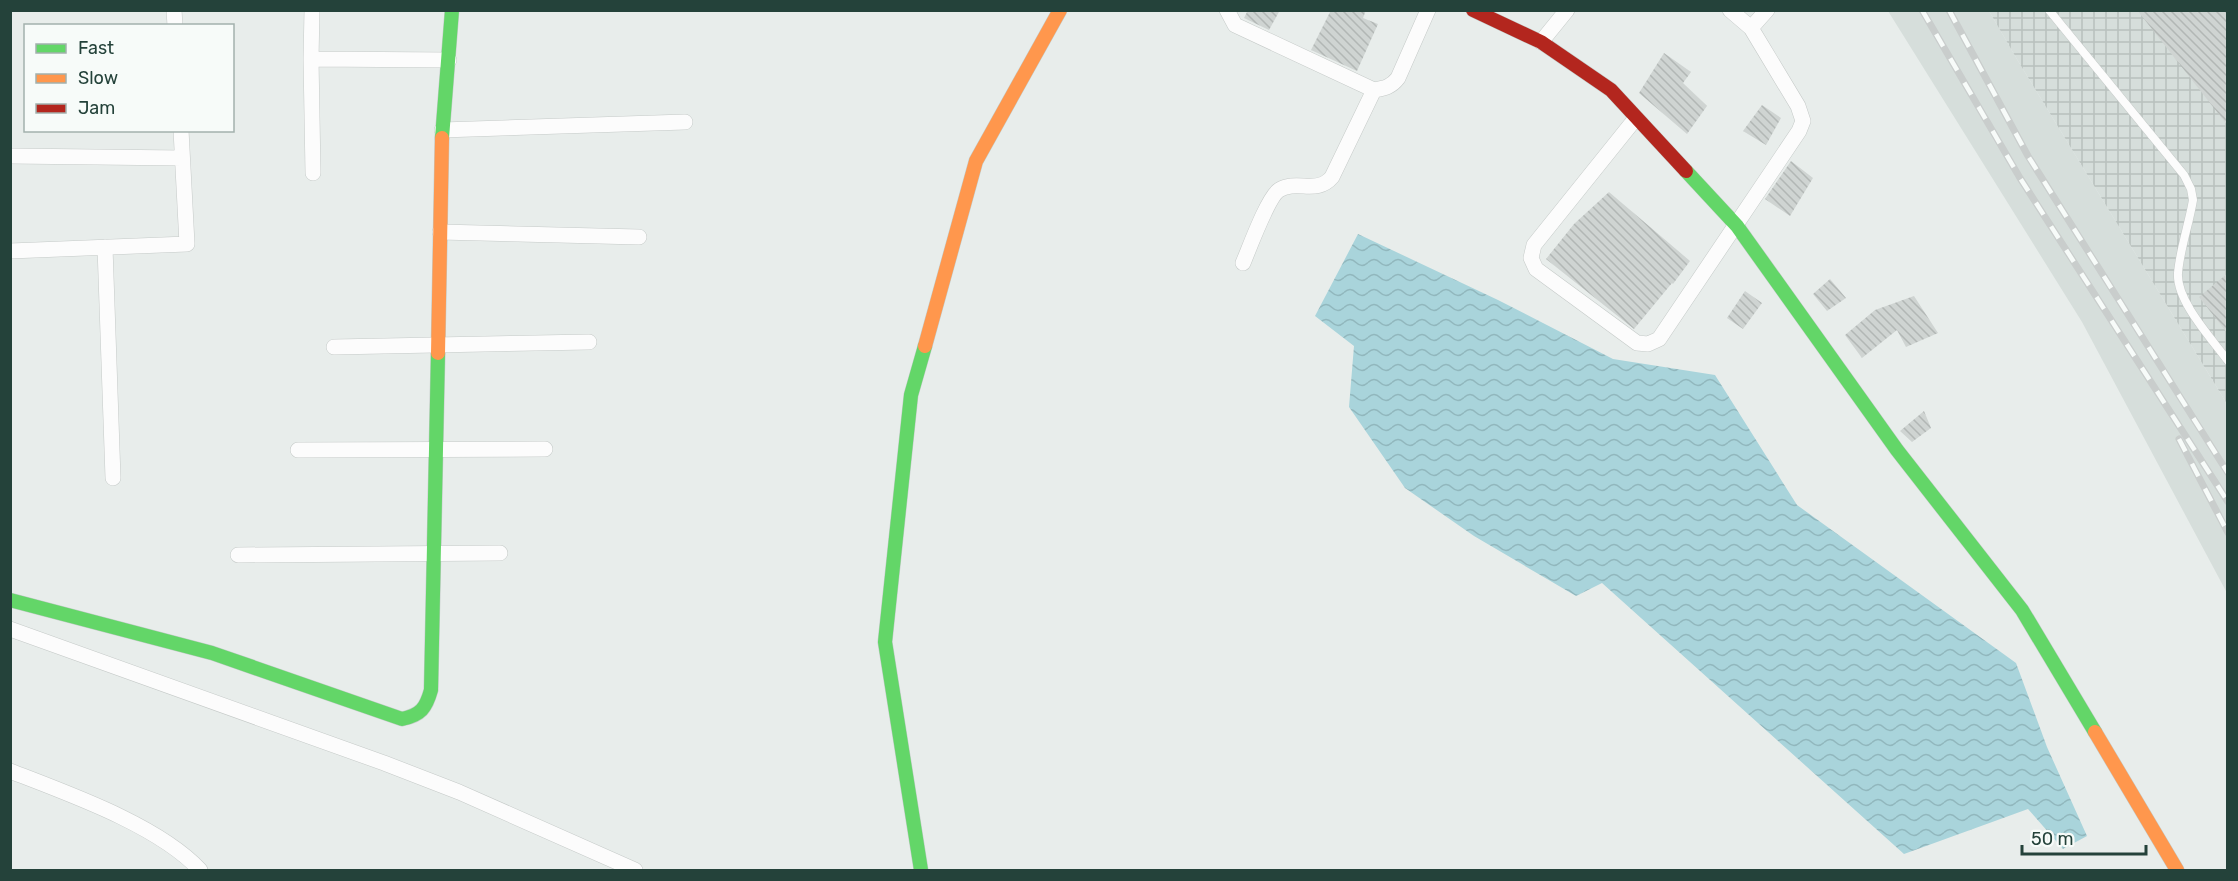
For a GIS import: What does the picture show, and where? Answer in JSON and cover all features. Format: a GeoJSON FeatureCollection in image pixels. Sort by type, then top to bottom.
{"type":"FeatureCollection","features":[{"type":"Feature","properties":{"kind":"street"},"geometry":{"type":"LineString","coordinates":[[312,10],[313,173]]}},
{"type":"Feature","properties":{"kind":"street"},"geometry":{"type":"LineString","coordinates":[[10,600],[212,653],[402,719],[417,717],[425,710],[431,690],[442,130],[452,10]]}},
{"type":"Feature","properties":{"kind":"street"},"geometry":{"type":"LineString","coordinates":[[921,870],[885,642],[911,395],[976,161],[1060,10]]}},
{"type":"Feature","properties":{"kind":"street"},"geometry":{"type":"LineString","coordinates":[[1227,10],[1235,25],[1374,90],[1393,85],[1398,78],[1428,10]]}},
{"type":"Feature","properties":{"kind":"street"},"geometry":{"type":"LineString","coordinates":[[1473,10],[1541,42],[1611,90],[1737,226],[1897,450],[2022,610],[2177,870]]}},
{"type":"Feature","properties":{"kind":"street"},"geometry":{"type":"LineString","coordinates":[[1541,42],[1567,10]]}},
{"type":"Feature","properties":{"kind":"street"},"geometry":{"type":"LineString","coordinates":[[1636,118],[1534,245],[1531,258],[1536,269],[1637,343],[1648,344],[1659,339],[1737,226],[1799,131],[1803,121],[1798,106],[1751,28],[1730,10]]}},
{"type":"Feature","properties":{"kind":"street"},"geometry":{"type":"LineString","coordinates":[[1751,28],[1767,10]]}},
{"type":"Feature","properties":{"kind":"street"},"geometry":{"type":"LineString","coordinates":[[311,58],[448,60]]}},
{"type":"Feature","properties":{"kind":"street"},"geometry":{"type":"LineString","coordinates":[[1243,263],[1270,201],[1277,191],[1290,186],[1326,184],[1332,177],[1374,90]]}},
{"type":"Feature","properties":{"kind":"street"},"geometry":{"type":"LineString","coordinates":[[442,130],[685,122]]}},
{"type":"Feature","properties":{"kind":"street"},"geometry":{"type":"LineString","coordinates":[[10,251],[188,244],[181,132]]}},
{"type":"Feature","properties":{"kind":"street"},"geometry":{"type":"LineString","coordinates":[[10,156],[183,158]]}},
{"type":"Feature","properties":{"kind":"street"},"geometry":{"type":"LineString","coordinates":[[440,232],[639,237]]}},
{"type":"Feature","properties":{"kind":"street"},"geometry":{"type":"LineString","coordinates":[[105,247],[113,478]]}},
{"type":"Feature","properties":{"kind":"street"},"geometry":{"type":"LineString","coordinates":[[334,347],[589,342]]}},
{"type":"Feature","properties":{"kind":"street"},"geometry":{"type":"LineString","coordinates":[[298,450],[545,449]]}},
{"type":"Feature","properties":{"kind":"street"},"geometry":{"type":"LineString","coordinates":[[238,555],[500,553]]}},
{"type":"Feature","properties":{"kind":"street"},"geometry":{"type":"LineString","coordinates":[[10,629],[384,763],[459,792],[635,870]]}},
{"type":"Feature","properties":{"kind":"street"},"geometry":{"type":"LineString","coordinates":[[10,771],[75,796],[146,830],[188,857],[200,870]]}},
{"type":"Feature","properties":{"kind":"lane"},"geometry":{"type":"LineString","coordinates":[[2049,10],[2184,175],[2191,189],[2193,200],[2178,273],[2178,285],[2183,298],[2228,361]]}},
{"type":"Feature","properties":{"kind":"shaded area"},"geometry":{"type":"Polygon","coordinates":[[[1888,11],[1989,11],[2227,404],[2227,593],[2082,322],[1888,11]]]}},
{"type":"Feature","properties":{"kind":"shaded area"},"geometry":{"type":"Polygon","coordinates":[[[1989,11],[2227,11],[2227,404],[2018,61],[1989,11]]]}},
{"type":"Feature","properties":{"kind":"water"},"geometry":{"type":"Polygon","coordinates":[[[1358,234],[1498,300],[1613,359],[1715,375],[1797,505],[2016,663],[2047,747],[2087,836],[2063,849],[2028,809],[1904,854],[1602,583],[1576,596],[1474,536],[1405,488],[1349,407],[1354,346],[1315,316],[1358,234]]]}},
{"type":"Feature","properties":{"kind":"building"},"geometry":{"type":"Polygon","coordinates":[[[1248,10],[1280,10],[1269,30],[1244,18],[1248,10]]]}},
{"type":"Feature","properties":{"kind":"building"},"geometry":{"type":"Polygon","coordinates":[[[1331,10],[1366,10],[1363,18],[1378,24],[1357,71],[1311,50],[1331,10]]]}},
{"type":"Feature","properties":{"kind":"building"},"geometry":{"type":"Polygon","coordinates":[[[2137,10],[2228,10],[2228,126],[2137,10]]]}},
{"type":"Feature","properties":{"kind":"building"},"geometry":{"type":"Polygon","coordinates":[[[1664,53],[1691,72],[1683,83],[1707,106],[1687,134],[1639,93],[1664,53]]]}},
{"type":"Feature","properties":{"kind":"building"},"geometry":{"type":"Polygon","coordinates":[[[1762,105],[1781,118],[1766,145],[1743,131],[1762,105]]]}},
{"type":"Feature","properties":{"kind":"building"},"geometry":{"type":"Polygon","coordinates":[[[1791,161],[1813,178],[1790,216],[1765,199],[1791,161]]]}},
{"type":"Feature","properties":{"kind":"building"},"geometry":{"type":"Polygon","coordinates":[[[1609,192],[1690,261],[1634,329],[1546,259],[1574,224],[1609,192]]]}},
{"type":"Feature","properties":{"kind":"building"},"geometry":{"type":"Polygon","coordinates":[[[2228,273],[2228,334],[2199,297],[2228,273]]]}},
{"type":"Feature","properties":{"kind":"building"},"geometry":{"type":"Polygon","coordinates":[[[1830,279],[1846,298],[1827,311],[1813,294],[1830,279]]]}},
{"type":"Feature","properties":{"kind":"building"},"geometry":{"type":"Polygon","coordinates":[[[1745,291],[1762,303],[1743,329],[1727,318],[1745,291]]]}},
{"type":"Feature","properties":{"kind":"building"},"geometry":{"type":"Polygon","coordinates":[[[1914,296],[1938,333],[1906,347],[1897,330],[1862,358],[1845,335],[1875,310],[1914,296]]]}},
{"type":"Feature","properties":{"kind":"building"},"geometry":{"type":"Polygon","coordinates":[[[1924,411],[1931,428],[1912,442],[1900,431],[1924,411]]]}},
{"type":"Feature","properties":{"kind":"railway"},"geometry":{"type":"LineString","coordinates":[[1922,10],[2020,178],[2228,502]]}},
{"type":"Feature","properties":{"kind":"railway"},"geometry":{"type":"LineString","coordinates":[[1949,10],[2028,156],[2228,473]]}},
{"type":"Feature","properties":{"kind":"railway"},"geometry":{"type":"LineString","coordinates":[[2179,439],[2228,533]]}},
{"type":"Feature","properties":{"kind":"traffic: fast"},"geometry":{"type":"LineString","coordinates":[[442,138],[452,10]]}},
{"type":"Feature","properties":{"kind":"traffic: fast"},"geometry":{"type":"LineString","coordinates":[[1686,171],[1737,226],[1897,450],[2022,610],[2095,732]]}},
{"type":"Feature","properties":{"kind":"traffic: fast"},"geometry":{"type":"LineString","coordinates":[[921,870],[885,642],[911,395],[925,346]]}},
{"type":"Feature","properties":{"kind":"traffic: fast"},"geometry":{"type":"LineString","coordinates":[[10,600],[212,653],[402,719],[418,713],[425,706],[431,690],[438,353]]}},
{"type":"Feature","properties":{"kind":"traffic: slow"},"geometry":{"type":"LineString","coordinates":[[925,346],[976,161],[1060,10]]}},
{"type":"Feature","properties":{"kind":"traffic: slow"},"geometry":{"type":"LineString","coordinates":[[438,353],[442,138]]}},
{"type":"Feature","properties":{"kind":"traffic: slow"},"geometry":{"type":"LineString","coordinates":[[2095,732],[2177,870]]}},
{"type":"Feature","properties":{"kind":"traffic: jam"},"geometry":{"type":"LineString","coordinates":[[1473,10],[1541,42],[1611,90],[1686,171]]}}]}
